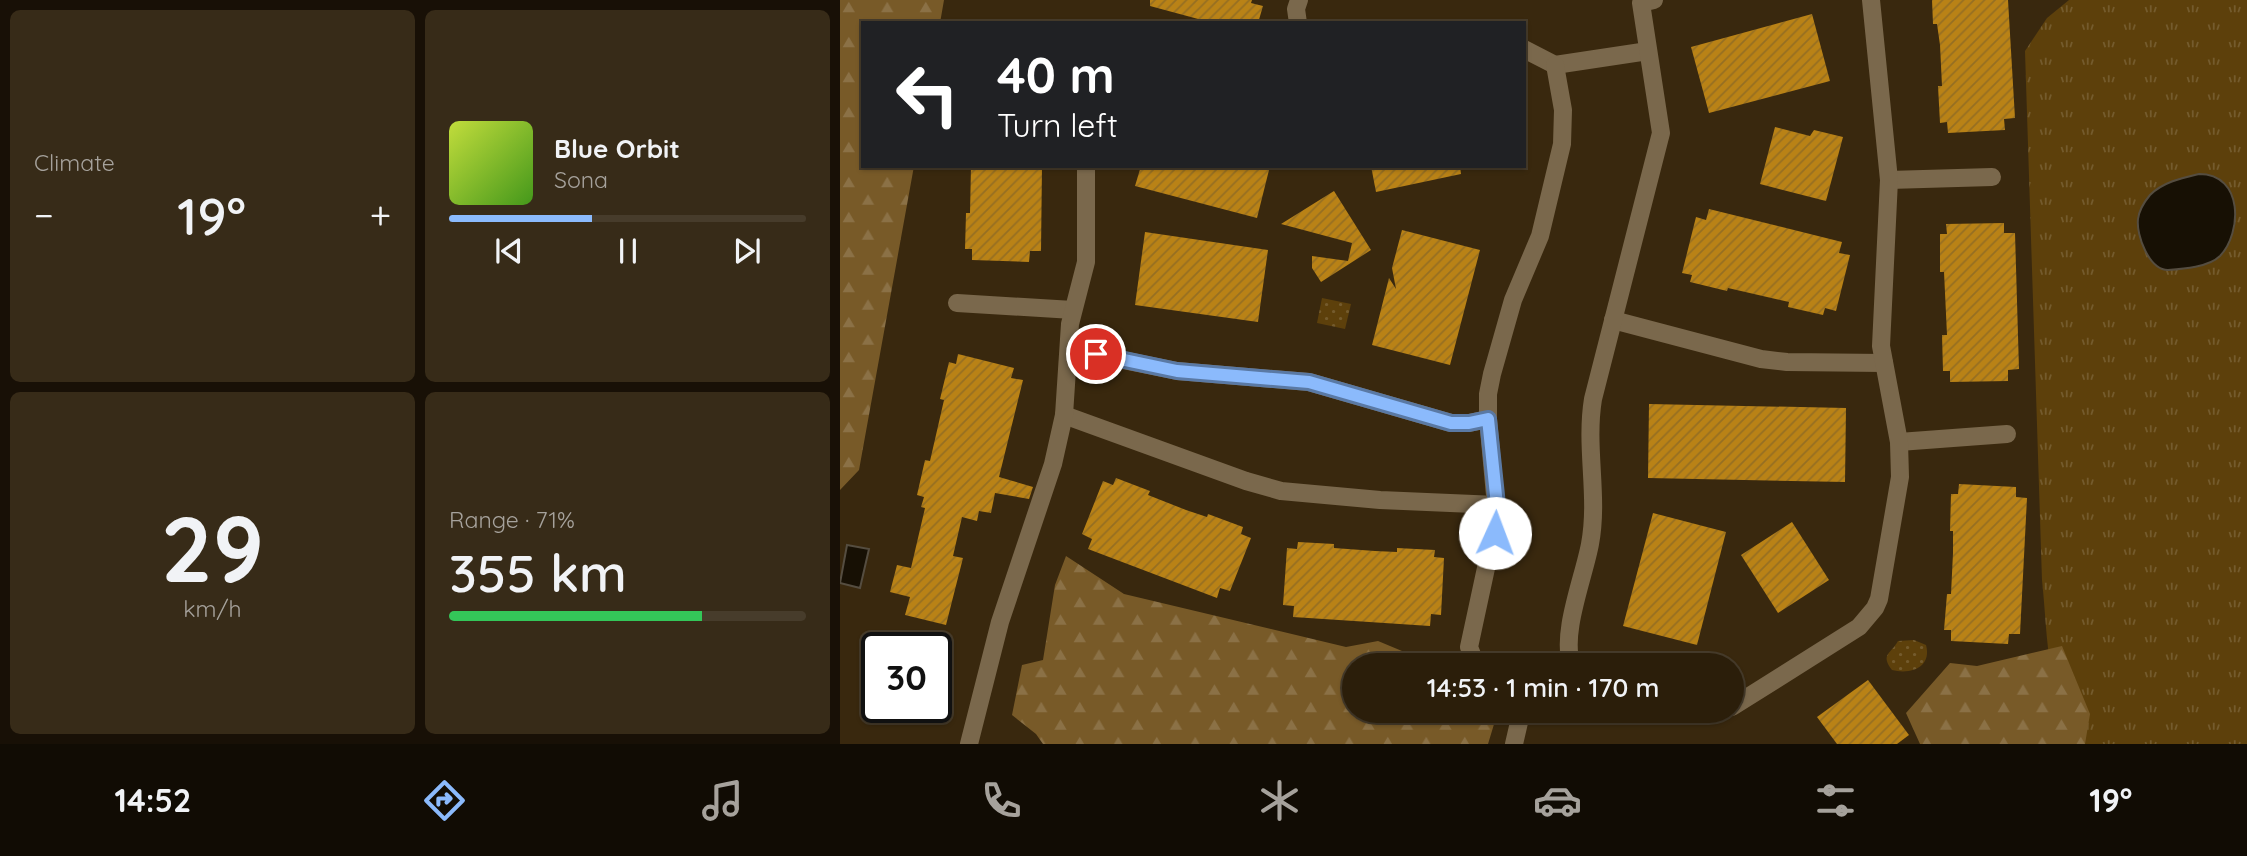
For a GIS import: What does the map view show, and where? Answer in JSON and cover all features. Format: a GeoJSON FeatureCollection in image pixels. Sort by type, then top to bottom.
{"type":"FeatureCollection","features":[{"type":"Feature","properties":{"kind":"street"},"geometry":{"type":"LineString","coordinates":[[1298,21],[1296,9],[1299,0]]}},
{"type":"Feature","properties":{"kind":"street"},"geometry":{"type":"LineString","coordinates":[[1567,653],[1594,514],[1590,420],[1661,133],[1641,3],[1654,0]]}},
{"type":"Feature","properties":{"kind":"street"},"geometry":{"type":"LineString","coordinates":[[1744,699],[1859,626],[1875,608],[1882,585],[1899,490],[1901,461],[1884,363],[1881,329],[1889,180],[1871,0]]}},
{"type":"Feature","properties":{"kind":"street"},"geometry":{"type":"LineString","coordinates":[[1526,50],[1555,65],[1648,51]]}},
{"type":"Feature","properties":{"kind":"street"},"geometry":{"type":"LineString","coordinates":[[1471,653],[1472,623],[1495,533],[1497,505],[1488,394],[1501,339],[1521,278],[1540,236],[1558,166],[1562,145],[1563,110],[1555,65]]}},
{"type":"Feature","properties":{"kind":"street"},"geometry":{"type":"LineString","coordinates":[[969,744],[1000,622],[1053,464],[1064,415],[1069,335],[1086,262],[1086,168]]}},
{"type":"Feature","properties":{"kind":"street"},"geometry":{"type":"LineString","coordinates":[[1889,180],[1992,177]]}},
{"type":"Feature","properties":{"kind":"street"},"geometry":{"type":"LineString","coordinates":[[957,303],[1073,310]]}},
{"type":"Feature","properties":{"kind":"street"},"geometry":{"type":"LineString","coordinates":[[1613,320],[1760,359],[1787,362],[1884,363]]}},
{"type":"Feature","properties":{"kind":"street"},"geometry":{"type":"LineString","coordinates":[[1069,349],[1177,371],[1309,382],[1451,423],[1488,419]]}},
{"type":"Feature","properties":{"kind":"street"},"geometry":{"type":"LineString","coordinates":[[1064,415],[1245,481],[1281,491],[1380,500],[1497,505]]}},
{"type":"Feature","properties":{"kind":"street"},"geometry":{"type":"LineString","coordinates":[[1899,442],[2007,434]]}},
{"type":"Feature","properties":{"kind":"street"},"geometry":{"type":"LineString","coordinates":[[1514,744],[1519,723]]}},
{"type":"Feature","properties":{"kind":"green space"},"geometry":{"type":"Polygon","coordinates":[[[840,0],[944,0],[940,21],[861,21],[861,168],[914,168],[859,470],[840,490],[840,0]]]}},
{"type":"Feature","properties":{"kind":"green space"},"geometry":{"type":"Polygon","coordinates":[[[2069,0],[2247,0],[2247,744],[2085,744],[2056,690],[2048,650],[2042,580],[2025,51],[2047,18],[2069,0]]]}},
{"type":"Feature","properties":{"kind":"green space"},"geometry":{"type":"Polygon","coordinates":[[[1322,298],[1351,304],[1345,329],[1317,323],[1322,298]]]}},
{"type":"Feature","properties":{"kind":"green space"},"geometry":{"type":"Polygon","coordinates":[[[1066,556],[1124,594],[1346,647],[1378,641],[1407,653],[1342,653],[1342,723],[1494,723],[1488,744],[1043,744],[1036,734],[1012,715],[1022,665],[1043,660],[1055,585],[1066,556]]]}},
{"type":"Feature","properties":{"kind":"green space"},"geometry":{"type":"Polygon","coordinates":[[[1914,640],[1926,645],[1927,653],[1923,664],[1913,670],[1892,670],[1887,661],[1888,654],[1898,641],[1914,640]]]}},
{"type":"Feature","properties":{"kind":"green space"},"geometry":{"type":"Polygon","coordinates":[[[2062,646],[2090,714],[2085,744],[1920,744],[1906,713],[1950,663],[1977,666],[2062,646]]]}},
{"type":"Feature","properties":{"kind":"shaded area"},"geometry":{"type":"Polygon","coordinates":[[[2199,174],[2214,177],[2224,184],[2231,194],[2235,206],[2235,220],[2227,246],[2220,256],[2209,263],[2181,269],[2161,268],[2150,258],[2139,234],[2138,219],[2144,203],[2161,187],[2199,174]]]}},
{"type":"Feature","properties":{"kind":"shaded area"},"geometry":{"type":"Polygon","coordinates":[[[847,545],[869,549],[860,588],[840,583],[847,545]]]}},
{"type":"Feature","properties":{"kind":"building"},"geometry":{"type":"Polygon","coordinates":[[[1150,0],[1252,0],[1251,3],[1263,6],[1259,21],[1206,21],[1150,6],[1150,0]]]}},
{"type":"Feature","properties":{"kind":"building"},"geometry":{"type":"Polygon","coordinates":[[[1932,0],[2008,0],[2015,118],[2004,119],[2005,130],[1948,133],[1947,122],[1940,123],[1940,45],[1937,24],[1933,24],[1932,0]]]}},
{"type":"Feature","properties":{"kind":"building"},"geometry":{"type":"Polygon","coordinates":[[[1812,14],[1830,81],[1709,113],[1691,47],[1812,14]]]}},
{"type":"Feature","properties":{"kind":"building"},"geometry":{"type":"Polygon","coordinates":[[[1775,127],[1810,136],[1814,130],[1843,137],[1826,201],[1760,184],[1775,127]]]}},
{"type":"Feature","properties":{"kind":"building"},"geometry":{"type":"Polygon","coordinates":[[[971,168],[1042,168],[1041,251],[1030,251],[1029,262],[972,260],[972,249],[965,249],[966,213],[970,213],[971,168]]]}},
{"type":"Feature","properties":{"kind":"building"},"geometry":{"type":"Polygon","coordinates":[[[1140,168],[1270,168],[1257,218],[1135,186],[1140,168]]]}},
{"type":"Feature","properties":{"kind":"building"},"geometry":{"type":"Polygon","coordinates":[[[1371,168],[1460,168],[1461,174],[1376,192],[1371,168]]]}},
{"type":"Feature","properties":{"kind":"building"},"geometry":{"type":"Polygon","coordinates":[[[1334,191],[1371,250],[1321,282],[1312,268],[1312,256],[1348,261],[1352,243],[1281,224],[1334,191]]]}},
{"type":"Feature","properties":{"kind":"building"},"geometry":{"type":"Polygon","coordinates":[[[1709,209],[1842,242],[1839,253],[1850,255],[1836,311],[1825,308],[1823,315],[1788,307],[1789,302],[1690,282],[1692,275],[1682,273],[1696,217],[1706,220],[1709,209]]]}},
{"type":"Feature","properties":{"kind":"building"},"geometry":{"type":"Polygon","coordinates":[[[2004,223],[2004,233],[2015,233],[2019,369],[2008,370],[2008,381],[1950,382],[1950,371],[1943,371],[1942,335],[1947,335],[1944,272],[1940,272],[1940,234],[1947,234],[1946,224],[2004,223]]]}},
{"type":"Feature","properties":{"kind":"building"},"geometry":{"type":"Polygon","coordinates":[[[1402,230],[1480,250],[1450,365],[1372,345],[1389,278],[1396,289],[1392,268],[1402,230]]]}},
{"type":"Feature","properties":{"kind":"building"},"geometry":{"type":"Polygon","coordinates":[[[1145,232],[1268,250],[1258,322],[1135,305],[1145,232]]]}},
{"type":"Feature","properties":{"kind":"building"},"geometry":{"type":"Polygon","coordinates":[[[958,354],[1014,368],[1011,378],[1023,380],[999,477],[1033,487],[1029,499],[995,493],[991,513],[979,511],[977,521],[962,517],[953,556],[963,558],[946,625],[905,615],[910,597],[890,592],[897,565],[911,568],[925,508],[921,507],[924,497],[917,495],[925,460],[930,461],[944,400],[940,399],[949,362],[956,364],[958,354]]]}},
{"type":"Feature","properties":{"kind":"building"},"geometry":{"type":"Polygon","coordinates":[[[1649,404],[1846,408],[1845,482],[1648,478],[1649,404]]]}},
{"type":"Feature","properties":{"kind":"building"},"geometry":{"type":"Polygon","coordinates":[[[1116,478],[1150,491],[1148,495],[1186,510],[1207,517],[1208,514],[1243,527],[1241,534],[1251,538],[1230,591],[1220,588],[1217,598],[1088,549],[1092,539],[1082,534],[1103,481],[1113,485],[1116,478]]]}},
{"type":"Feature","properties":{"kind":"building"},"geometry":{"type":"Polygon","coordinates":[[[1959,484],[2016,487],[2016,497],[2027,498],[2020,634],[2009,634],[2008,644],[1951,641],[1951,630],[1944,630],[1947,594],[1951,594],[1951,494],[1958,494],[1959,484]]]}},
{"type":"Feature","properties":{"kind":"building"},"geometry":{"type":"Polygon","coordinates":[[[1653,513],[1726,532],[1697,645],[1623,626],[1653,513]]]}},
{"type":"Feature","properties":{"kind":"building"},"geometry":{"type":"Polygon","coordinates":[[[1792,522],[1829,580],[1778,613],[1741,555],[1792,522]]]}},
{"type":"Feature","properties":{"kind":"building"},"geometry":{"type":"Polygon","coordinates":[[[1298,542],[1334,544],[1334,548],[1375,551],[1397,552],[1397,548],[1435,550],[1434,557],[1444,558],[1441,615],[1431,614],[1430,626],[1293,617],[1294,606],[1283,605],[1287,548],[1297,549],[1298,542]]]}},
{"type":"Feature","properties":{"kind":"building"},"geometry":{"type":"Polygon","coordinates":[[[1868,680],[1909,735],[1897,744],[1837,744],[1817,717],[1868,680]]]}},
{"type":"Feature","properties":{"kind":"route"},"geometry":{"type":"LineString","coordinates":[[1096,354],[1177,371],[1309,382],[1451,423],[1488,419],[1497,505],[1495,533]]}}]}
